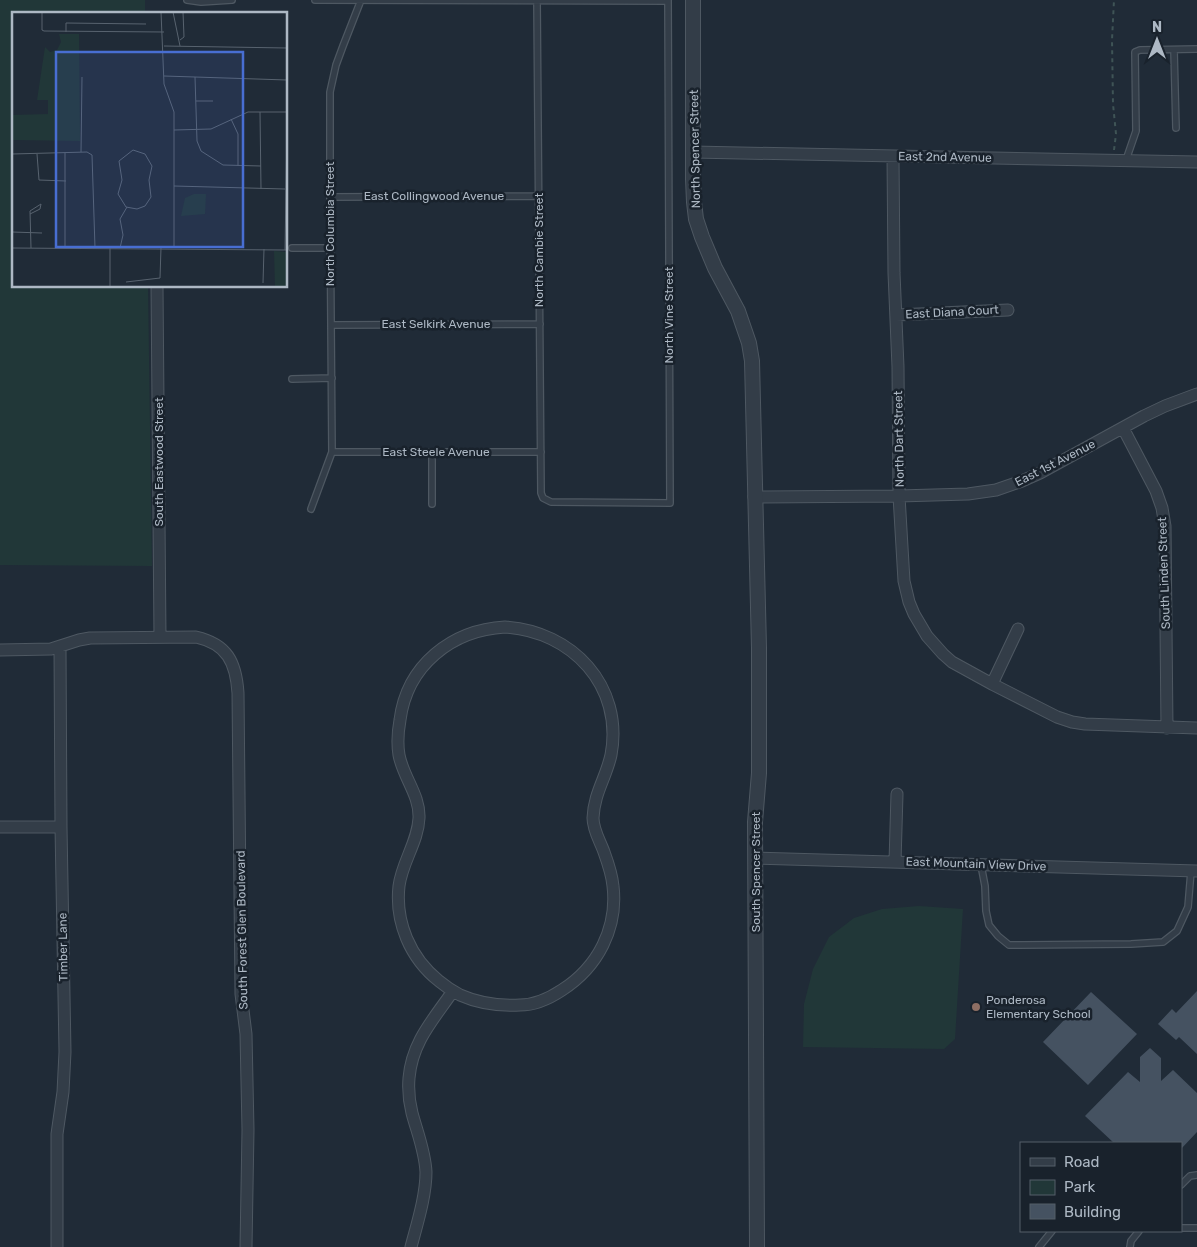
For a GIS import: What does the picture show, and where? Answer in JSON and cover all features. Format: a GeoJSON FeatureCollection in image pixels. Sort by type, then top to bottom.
{"type":"FeatureCollection","features":[{"type":"Feature","properties":{"kind":"street","name":"North Spencer Street"},"geometry":{"type":"LineString","coordinates":[[693,0],[694,202],[696,218],[714,268],[738,311],[749,343],[753,380],[754,497]]}},
{"type":"Feature","properties":{"kind":"street","name":"East 2nd Avenue"},"geometry":{"type":"LineString","coordinates":[[693,152],[1197,162]]}},
{"type":"Feature","properties":{"kind":"street","name":"North Dart Street"},"geometry":{"type":"LineString","coordinates":[[893,156],[899,496],[904,580],[914,614],[927,636],[943,654],[965,670],[1057,717],[1072,722],[1099,725],[1197,728]]}},
{"type":"Feature","properties":{"kind":"street","name":"South Eastwood Street"},"geometry":{"type":"LineString","coordinates":[[158,288],[160,637]]}},
{"type":"Feature","properties":{"kind":"street","name":"East Diana Court"},"geometry":{"type":"LineString","coordinates":[[896,315],[1008,310]]}},
{"type":"Feature","properties":{"kind":"street","name":"East 1st Avenue"},"geometry":{"type":"LineString","coordinates":[[754,497],[899,496],[968,494],[996,490],[1040,473],[1165,406],[1197,394]]}},
{"type":"Feature","properties":{"kind":"street","name":"South Linden Street"},"geometry":{"type":"LineString","coordinates":[[1123,428],[1156,491],[1162,508],[1165,526],[1167,728]]}},
{"type":"Feature","properties":{"kind":"street","name":"South Spencer Street"},"geometry":{"type":"LineString","coordinates":[[754,497],[759,648],[759,773],[755,822],[757,1247]]}},
{"type":"Feature","properties":{"kind":"street"},"geometry":{"type":"LineString","coordinates":[[494,628],[528,630],[554,639],[570,649],[591,670],[606,698],[610,714],[612,746],[607,769],[595,800],[593,820],[594,828],[612,875],[613,918],[610,931],[601,950],[589,967],[571,984],[554,995],[538,1002],[520,1005],[491,1004],[453,991],[425,968],[413,951],[402,924],[398,900],[401,878],[416,838],[419,813],[416,797],[399,755],[400,713],[410,684],[432,656],[442,648],[460,637],[494,628]]}},
{"type":"Feature","properties":{"kind":"street"},"geometry":{"type":"LineString","coordinates":[[992,684],[1018,629]]}},
{"type":"Feature","properties":{"kind":"street"},"geometry":{"type":"LineString","coordinates":[[0,650],[44,650],[90,638],[160,637]]}},
{"type":"Feature","properties":{"kind":"street","name":"South Forest Glen Boulevard"},"geometry":{"type":"LineString","coordinates":[[160,637],[196,637],[210,642],[221,649],[228,657],[236,670],[237,677],[241,994],[246,1034],[248,1130],[246,1247]]}},
{"type":"Feature","properties":{"kind":"street","name":"Timber Lane"},"geometry":{"type":"LineString","coordinates":[[57,1247],[57,1134],[63,1092],[65,1052],[60,647]]}},
{"type":"Feature","properties":{"kind":"street"},"geometry":{"type":"LineString","coordinates":[[895,862],[897,794]]}},
{"type":"Feature","properties":{"kind":"street"},"geometry":{"type":"LineString","coordinates":[[0,827],[61,827]]}},
{"type":"Feature","properties":{"kind":"street","name":"East Mountain View Drive"},"geometry":{"type":"LineString","coordinates":[[755,858],[1194,871]]}},
{"type":"Feature","properties":{"kind":"street"},"geometry":{"type":"LineString","coordinates":[[411,1247],[424,1193],[426,1174],[422,1146],[411,1111],[408,1091],[410,1069],[413,1055],[421,1037],[453,991]]}},
{"type":"Feature","properties":{"kind":"lane"},"geometry":{"type":"LineString","coordinates":[[187,0],[201,2],[232,0]]}},
{"type":"Feature","properties":{"kind":"lane"},"geometry":{"type":"LineString","coordinates":[[315,0],[668,1]]}},
{"type":"Feature","properties":{"kind":"lane","name":"North Columbia Street"},"geometry":{"type":"LineString","coordinates":[[332,452],[330,92],[343,46],[361,0]]}},
{"type":"Feature","properties":{"kind":"lane","name":"North Cambie Street"},"geometry":{"type":"LineString","coordinates":[[537,1],[541,493],[543,498]]}},
{"type":"Feature","properties":{"kind":"lane","name":"North Vine Street"},"geometry":{"type":"LineString","coordinates":[[543,498],[548,502],[554,503],[670,503],[668,1]]}},
{"type":"Feature","properties":{"kind":"lane"},"geometry":{"type":"LineString","coordinates":[[1126,160],[1136,132],[1135,52],[1140,50],[1197,50]]}},
{"type":"Feature","properties":{"kind":"lane"},"geometry":{"type":"LineString","coordinates":[[1174,50],[1176,128]]}},
{"type":"Feature","properties":{"kind":"lane","name":"East Collingwood Avenue"},"geometry":{"type":"LineString","coordinates":[[330,197],[539,196]]}},
{"type":"Feature","properties":{"kind":"lane"},"geometry":{"type":"LineString","coordinates":[[292,248],[330,248]]}},
{"type":"Feature","properties":{"kind":"lane","name":"East Selkirk Avenue"},"geometry":{"type":"LineString","coordinates":[[332,325],[540,324]]}},
{"type":"Feature","properties":{"kind":"lane"},"geometry":{"type":"LineString","coordinates":[[292,378],[332,378]]}},
{"type":"Feature","properties":{"kind":"lane"},"geometry":{"type":"LineString","coordinates":[[311,509],[332,452]]}},
{"type":"Feature","properties":{"kind":"lane","name":"East Steele Avenue"},"geometry":{"type":"LineString","coordinates":[[332,452],[541,452]]}},
{"type":"Feature","properties":{"kind":"lane"},"geometry":{"type":"LineString","coordinates":[[432,452],[432,504]]}},
{"type":"Feature","properties":{"kind":"lane"},"geometry":{"type":"LineString","coordinates":[[981,864],[988,925],[1009,945],[1022,946],[1163,942],[1177,931],[1188,907],[1194,871]]}},
{"type":"Feature","properties":{"kind":"lane"},"geometry":{"type":"LineString","coordinates":[[1182,1184],[1190,1176],[1197,1175]]}},
{"type":"Feature","properties":{"kind":"lane"},"geometry":{"type":"LineString","coordinates":[[1182,1228],[1197,1228]]}},
{"type":"Feature","properties":{"kind":"lane"},"geometry":{"type":"LineString","coordinates":[[1038,1247],[1051,1232]]}},
{"type":"Feature","properties":{"kind":"lane"},"geometry":{"type":"LineString","coordinates":[[1130,1247],[1131,1241],[1138,1232]]}},
{"type":"Feature","properties":{"kind":"path"},"geometry":{"type":"LineString","coordinates":[[1113,160],[1116,134],[1113,104],[1112,40],[1114,0]]}},
{"type":"Feature","properties":{"kind":"green space"},"geometry":{"type":"Polygon","coordinates":[[[0,0],[145,0],[145,12],[12,12],[12,288],[148,288],[152,566],[0,565],[0,0]]]}},
{"type":"Feature","properties":{"kind":"green space"},"geometry":{"type":"Polygon","coordinates":[[[919,906],[963,909],[955,1039],[944,1049],[803,1047],[804,1004],[813,969],[829,937],[854,918],[882,909],[919,906]]]}},
{"type":"Feature","properties":{"kind":"building"},"geometry":{"type":"Polygon","coordinates":[[[1197,991],[1197,1054],[1179,1037],[1176,1040],[1158,1024],[1172,1009],[1176,1013],[1197,991]]]}},
{"type":"Feature","properties":{"kind":"building"},"geometry":{"type":"Polygon","coordinates":[[[1091,992],[1137,1034],[1088,1085],[1043,1042],[1091,992]]]}},
{"type":"Feature","properties":{"kind":"building"},"geometry":{"type":"Polygon","coordinates":[[[1150,1048],[1161,1058],[1161,1081],[1173,1070],[1197,1093],[1197,1132],[1182,1148],[1182,1142],[1113,1142],[1085,1116],[1128,1072],[1140,1082],[1140,1057],[1150,1048]]]}},
{"type":"Feature","properties":{"kind":"place","name":"Ponderosa Elementary School"},"geometry":{"type":"Point","coordinates":[976,1007]}}]}
